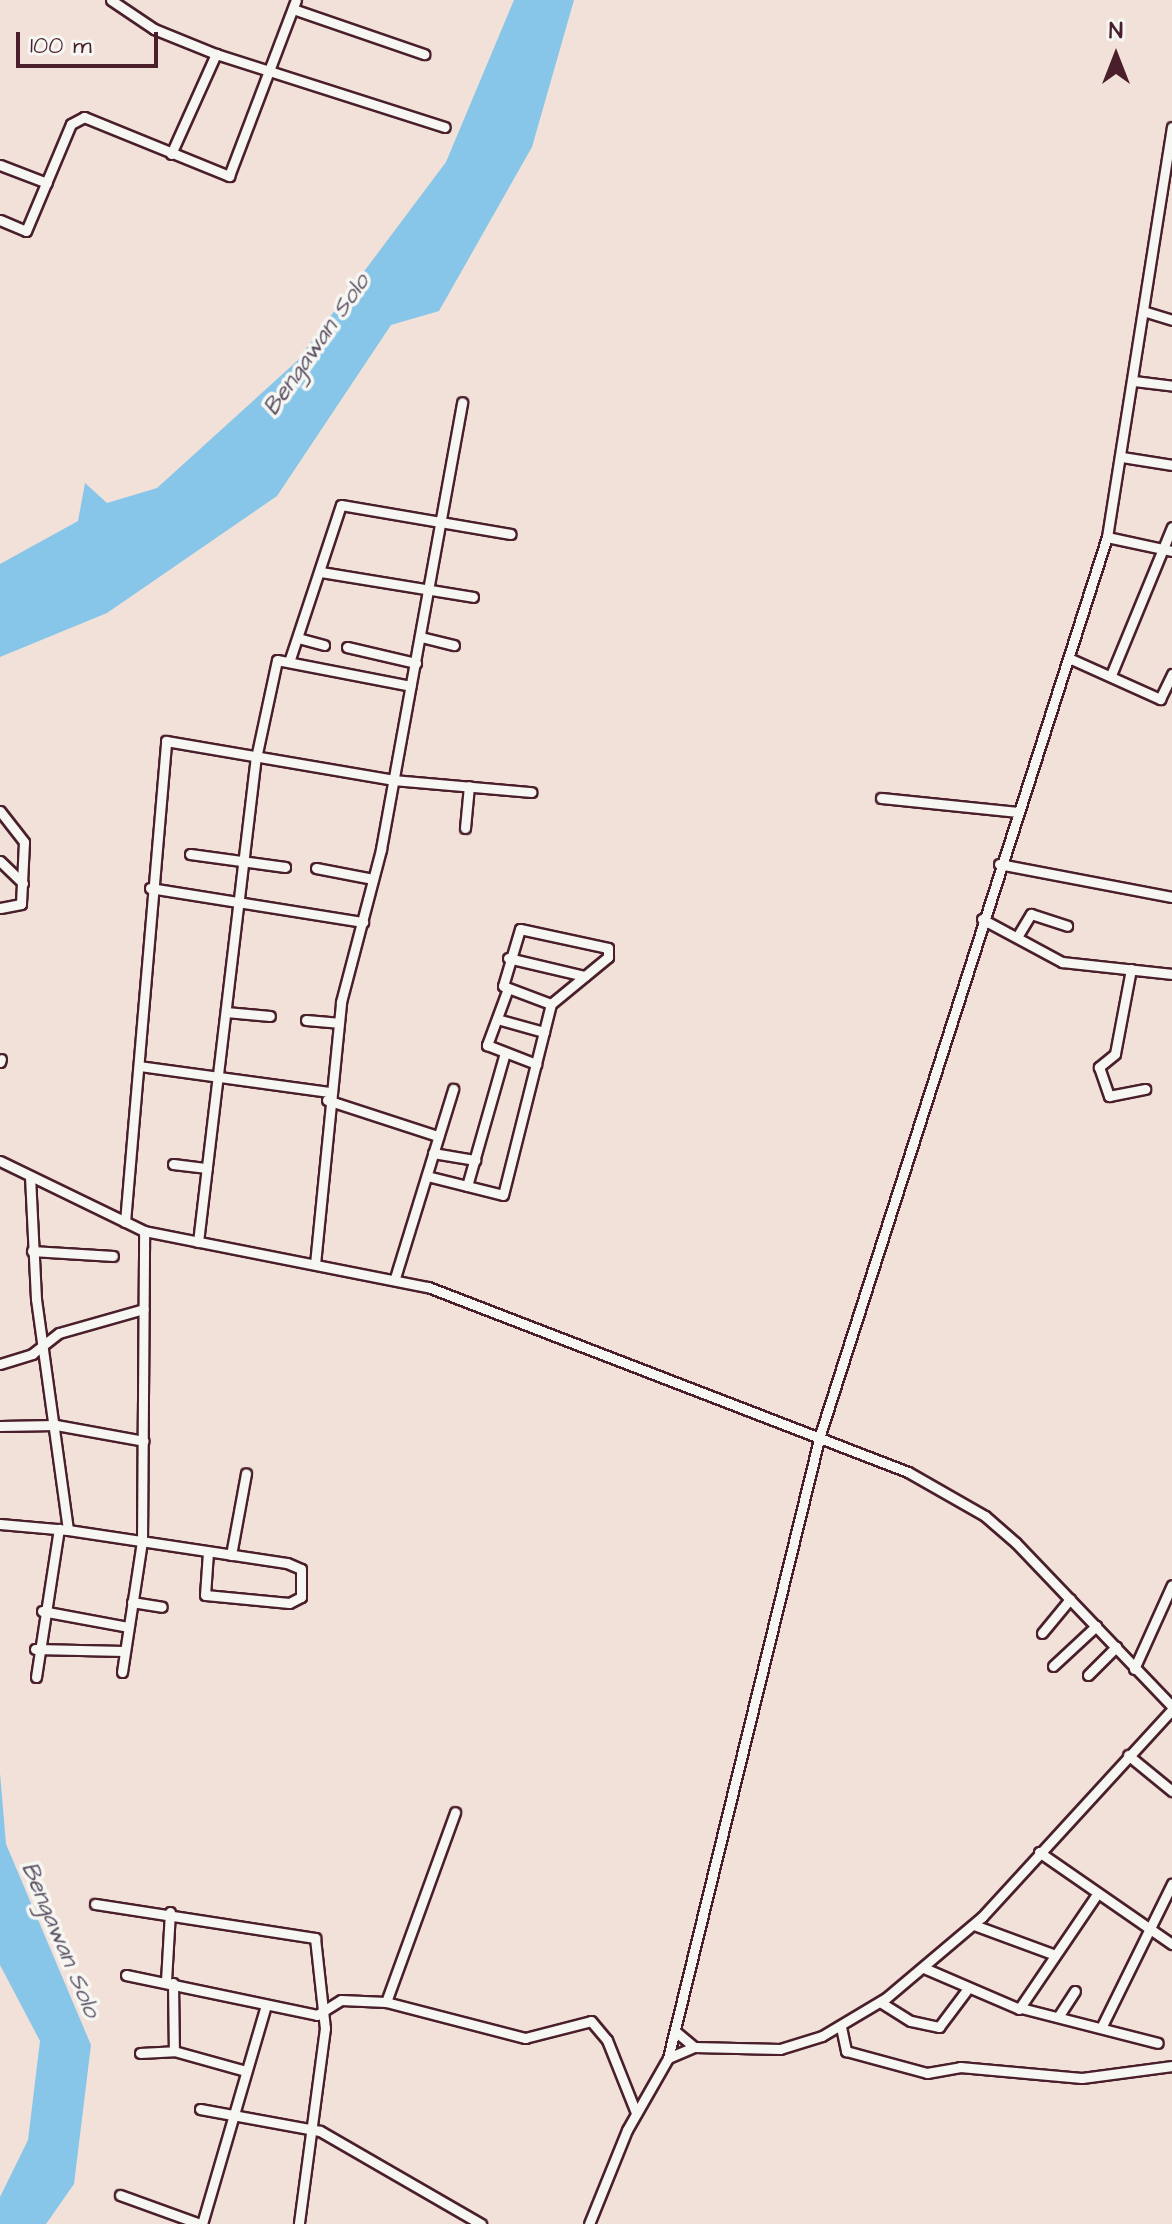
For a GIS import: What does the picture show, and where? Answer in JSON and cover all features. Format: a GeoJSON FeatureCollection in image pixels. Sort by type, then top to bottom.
{"type":"FeatureCollection","features":[{"type":"Feature","properties":{"kind":"street"},"geometry":{"type":"LineString","coordinates":[[111,0],[154,29],[216,54],[445,127]]}},
{"type":"Feature","properties":{"kind":"street"},"geometry":{"type":"LineString","coordinates":[[0,220],[26,231],[71,124],[84,117],[229,176],[271,72],[294,4],[424,54]]}},
{"type":"Feature","properties":{"kind":"street"},"geometry":{"type":"LineString","coordinates":[[171,154],[216,54]]}},
{"type":"Feature","properties":{"kind":"street"},"geometry":{"type":"LineString","coordinates":[[589,2224],[636,2113],[668,2058],[820,1435],[999,864],[1071,659],[1107,537],[1172,127]]}},
{"type":"Feature","properties":{"kind":"street"},"geometry":{"type":"LineString","coordinates":[[0,165],[47,183]]}},
{"type":"Feature","properties":{"kind":"street"},"geometry":{"type":"LineString","coordinates":[[1143,311],[1172,320]]}},
{"type":"Feature","properties":{"kind":"street"},"geometry":{"type":"LineString","coordinates":[[1134,381],[1172,386]]}},
{"type":"Feature","properties":{"kind":"street"},"geometry":{"type":"LineString","coordinates":[[315,1264],[327,1096],[338,1023],[393,780],[462,402]]}},
{"type":"Feature","properties":{"kind":"street"},"geometry":{"type":"LineString","coordinates":[[1122,457],[1172,465]]}},
{"type":"Feature","properties":{"kind":"street"},"geometry":{"type":"LineString","coordinates":[[290,659],[344,504],[511,534]]}},
{"type":"Feature","properties":{"kind":"street"},"geometry":{"type":"LineString","coordinates":[[1111,675],[1169,550],[1172,527]]}},
{"type":"Feature","properties":{"kind":"street"},"geometry":{"type":"LineString","coordinates":[[1107,537],[1169,550]]}},
{"type":"Feature","properties":{"kind":"street"},"geometry":{"type":"LineString","coordinates":[[321,572],[473,597]]}},
{"type":"Feature","properties":{"kind":"street"},"geometry":{"type":"LineString","coordinates":[[421,637],[454,645]]}},
{"type":"Feature","properties":{"kind":"street"},"geometry":{"type":"LineString","coordinates":[[298,638],[324,645]]}},
{"type":"Feature","properties":{"kind":"street"},"geometry":{"type":"LineString","coordinates":[[347,647],[416,663]]}},
{"type":"Feature","properties":{"kind":"street"},"geometry":{"type":"LineString","coordinates":[[198,1242],[256,758],[277,660],[290,659],[411,686]]}},
{"type":"Feature","properties":{"kind":"street"},"geometry":{"type":"LineString","coordinates":[[1071,659],[1160,699],[1172,674]]}},
{"type":"Feature","properties":{"kind":"street"},"geometry":{"type":"LineString","coordinates":[[125,1222],[150,888],[166,741],[393,780],[531,792]]}},
{"type":"Feature","properties":{"kind":"street"},"geometry":{"type":"LineString","coordinates":[[465,828],[469,786]]}},
{"type":"Feature","properties":{"kind":"street"},"geometry":{"type":"LineString","coordinates":[[881,798],[1018,812]]}},
{"type":"Feature","properties":{"kind":"street"},"geometry":{"type":"LineString","coordinates":[[0,811],[24,835],[19,907],[0,908]]}},
{"type":"Feature","properties":{"kind":"street"},"geometry":{"type":"LineString","coordinates":[[190,854],[285,867]]}},
{"type":"Feature","properties":{"kind":"street"},"geometry":{"type":"LineString","coordinates":[[0,861],[23,883]]}},
{"type":"Feature","properties":{"kind":"street"},"geometry":{"type":"LineString","coordinates":[[999,864],[1172,897]]}},
{"type":"Feature","properties":{"kind":"street"},"geometry":{"type":"LineString","coordinates":[[316,868],[373,879]]}},
{"type":"Feature","properties":{"kind":"street"},"geometry":{"type":"LineString","coordinates":[[150,888],[239,898],[363,922]]}},
{"type":"Feature","properties":{"kind":"street"},"geometry":{"type":"LineString","coordinates":[[1017,937],[1031,914],[1067,926]]}},
{"type":"Feature","properties":{"kind":"street"},"geometry":{"type":"LineString","coordinates":[[982,919],[1062,962],[1172,974]]}},
{"type":"Feature","properties":{"kind":"street"},"geometry":{"type":"LineString","coordinates":[[427,1176],[503,1195],[551,1004],[608,957],[608,948],[520,929],[501,980],[507,991],[551,1004]]}},
{"type":"Feature","properties":{"kind":"street"},"geometry":{"type":"LineString","coordinates":[[508,958],[585,976]]}},
{"type":"Feature","properties":{"kind":"street"},"geometry":{"type":"LineString","coordinates":[[1131,969],[1115,1054],[1099,1067],[1109,1096],[1145,1089]]}},
{"type":"Feature","properties":{"kind":"street"},"geometry":{"type":"LineString","coordinates":[[507,991],[487,1045],[536,1064]]}},
{"type":"Feature","properties":{"kind":"street"},"geometry":{"type":"LineString","coordinates":[[226,1012],[270,1016]]}},
{"type":"Feature","properties":{"kind":"street"},"geometry":{"type":"LineString","coordinates":[[497,1019],[544,1032]]}},
{"type":"Feature","properties":{"kind":"street"},"geometry":{"type":"LineString","coordinates":[[306,1020],[338,1023]]}},
{"type":"Feature","properties":{"kind":"street"},"geometry":{"type":"LineString","coordinates":[[467,1186],[505,1053]]}},
{"type":"Feature","properties":{"kind":"street"},"geometry":{"type":"LineString","coordinates":[[139,1066],[327,1096],[438,1136]]}},
{"type":"Feature","properties":{"kind":"street"},"geometry":{"type":"LineString","coordinates":[[395,1278],[453,1089]]}},
{"type":"Feature","properties":{"kind":"street"},"geometry":{"type":"LineString","coordinates":[[433,1153],[475,1160]]}},
{"type":"Feature","properties":{"kind":"street"},"geometry":{"type":"LineString","coordinates":[[0,1161],[144,1231],[395,1278],[820,1435],[985,1516],[1070,1599],[1172,1708],[974,1925],[880,2002],[841,2027],[767,2052],[694,2047],[668,2058]]}},
{"type":"Feature","properties":{"kind":"street"},"geometry":{"type":"LineString","coordinates":[[173,1164],[207,1168]]}},
{"type":"Feature","properties":{"kind":"street"},"geometry":{"type":"LineString","coordinates":[[30,1176],[32,1251],[42,1345],[56,1425],[64,1529],[42,1611],[35,1649],[36,1677]]}},
{"type":"Feature","properties":{"kind":"street"},"geometry":{"type":"LineString","coordinates":[[122,1672],[142,1541],[144,1231]]}},
{"type":"Feature","properties":{"kind":"street"},"geometry":{"type":"LineString","coordinates":[[32,1251],[113,1256]]}},
{"type":"Feature","properties":{"kind":"street"},"geometry":{"type":"LineString","coordinates":[[0,1364],[42,1345],[144,1309]]}},
{"type":"Feature","properties":{"kind":"street"},"geometry":{"type":"LineString","coordinates":[[0,1426],[56,1425],[144,1441]]}},
{"type":"Feature","properties":{"kind":"street"},"geometry":{"type":"LineString","coordinates":[[231,1555],[246,1473]]}},
{"type":"Feature","properties":{"kind":"street"},"geometry":{"type":"LineString","coordinates":[[0,1524],[64,1529],[231,1555],[299,1567],[301,1597],[289,1603],[205,1595],[208,1552]]}},
{"type":"Feature","properties":{"kind":"street"},"geometry":{"type":"LineString","coordinates":[[1134,1669],[1169,1604],[1172,1585]]}},
{"type":"Feature","properties":{"kind":"street"},"geometry":{"type":"LineString","coordinates":[[1042,1633],[1070,1599]]}},
{"type":"Feature","properties":{"kind":"street"},"geometry":{"type":"LineString","coordinates":[[132,1602],[162,1607]]}},
{"type":"Feature","properties":{"kind":"street"},"geometry":{"type":"LineString","coordinates":[[42,1611],[128,1627]]}},
{"type":"Feature","properties":{"kind":"street"},"geometry":{"type":"LineString","coordinates":[[1053,1666],[1096,1626]]}},
{"type":"Feature","properties":{"kind":"street"},"geometry":{"type":"LineString","coordinates":[[1088,1675],[1116,1647]]}},
{"type":"Feature","properties":{"kind":"street"},"geometry":{"type":"LineString","coordinates":[[35,1649],[124,1651]]}},
{"type":"Feature","properties":{"kind":"street"},"geometry":{"type":"LineString","coordinates":[[1128,1755],[1172,1791]]}},
{"type":"Feature","properties":{"kind":"street"},"geometry":{"type":"LineString","coordinates":[[386,2002],[455,1812]]}},
{"type":"Feature","properties":{"kind":"street"},"geometry":{"type":"LineString","coordinates":[[1039,1852],[1095,1897],[1172,1944]]}},
{"type":"Feature","properties":{"kind":"street"},"geometry":{"type":"LineString","coordinates":[[1101,2028],[1146,1929],[1172,1884]]}},
{"type":"Feature","properties":{"kind":"street"},"geometry":{"type":"LineString","coordinates":[[1021,2008],[1095,1897]]}},
{"type":"Feature","properties":{"kind":"street"},"geometry":{"type":"LineString","coordinates":[[95,1904],[170,1912],[312,1935],[326,2013],[299,2224]]}},
{"type":"Feature","properties":{"kind":"street"},"geometry":{"type":"LineString","coordinates":[[170,1912],[169,1982],[174,2051]]}},
{"type":"Feature","properties":{"kind":"street"},"geometry":{"type":"LineString","coordinates":[[974,1925],[1055,1955]]}},
{"type":"Feature","properties":{"kind":"street"},"geometry":{"type":"LineString","coordinates":[[924,1968],[966,1991],[1158,2043]]}},
{"type":"Feature","properties":{"kind":"street"},"geometry":{"type":"LineString","coordinates":[[126,1975],[266,2005],[326,2013],[341,2000],[386,2002],[525,2038],[591,2021],[607,2040],[636,2113]]}},
{"type":"Feature","properties":{"kind":"street"},"geometry":{"type":"LineString","coordinates":[[880,2002],[911,2021],[939,2027],[966,1991]]}},
{"type":"Feature","properties":{"kind":"street"},"geometry":{"type":"LineString","coordinates":[[1058,2017],[1075,1991]]}},
{"type":"Feature","properties":{"kind":"street"},"geometry":{"type":"LineString","coordinates":[[120,2195],[201,2224],[266,2005]]}},
{"type":"Feature","properties":{"kind":"street"},"geometry":{"type":"LineString","coordinates":[[841,2027],[846,2051],[927,2073],[960,2067],[1086,2078],[1172,2066]]}},
{"type":"Feature","properties":{"kind":"street"},"geometry":{"type":"LineString","coordinates":[[675,2031],[694,2047]]}},
{"type":"Feature","properties":{"kind":"street"},"geometry":{"type":"LineString","coordinates":[[140,2053],[174,2051],[246,2071]]}},
{"type":"Feature","properties":{"kind":"street"},"geometry":{"type":"LineString","coordinates":[[200,2109],[310,2129],[481,2224]]}},
{"type":"Feature","properties":{"kind":"water","name":"Bengawan Solo"},"geometry":{"type":"Polygon","coordinates":[[[514,0],[574,0],[532,147],[439,311],[391,325],[277,496],[107,613],[0,657],[0,564],[78,521],[85,483],[107,503],[157,488],[297,361],[446,162],[514,0]]]}},
{"type":"Feature","properties":{"kind":"water"},"geometry":{"type":"Polygon","coordinates":[[[0,1773],[6,1844],[91,2045],[74,2184],[46,2224],[0,2224],[0,2197],[28,2140],[40,2041],[0,1965],[0,1773]]]}}]}
